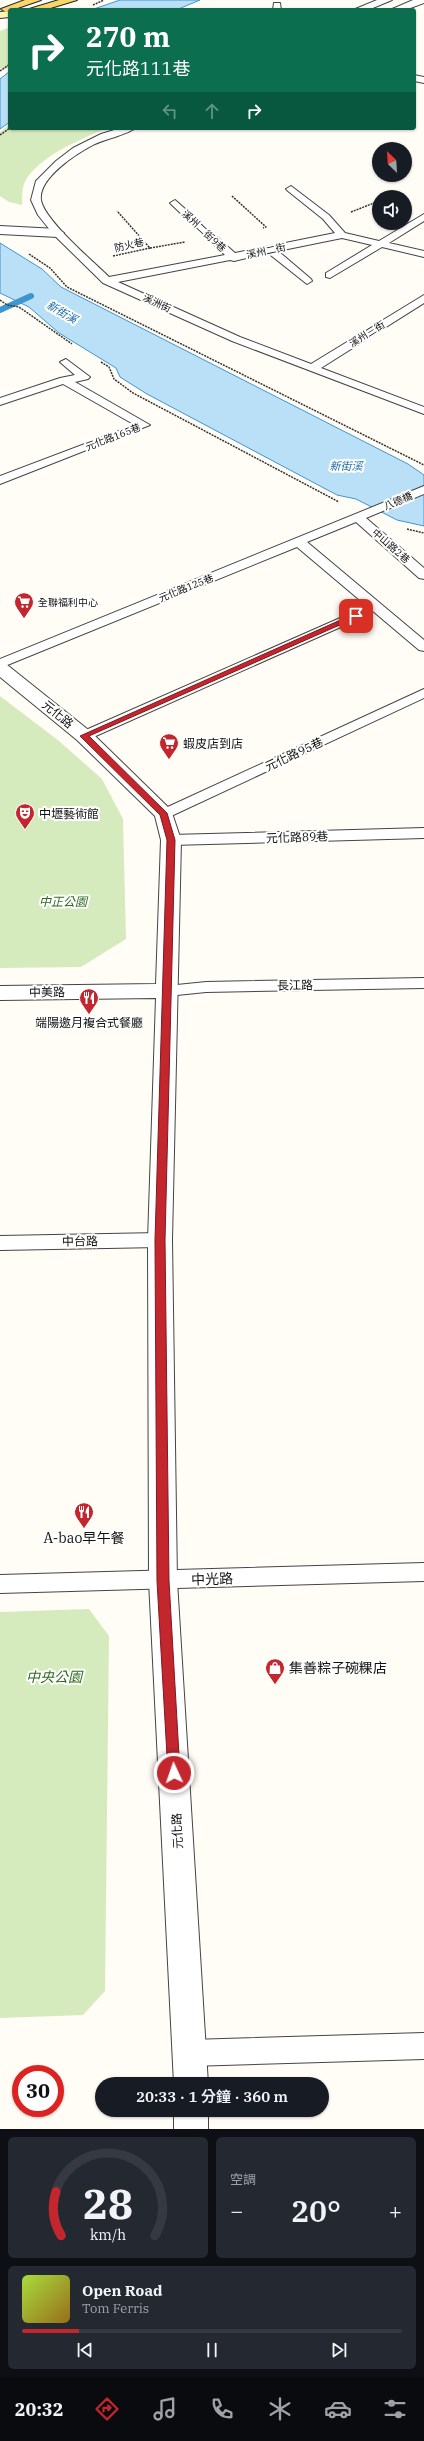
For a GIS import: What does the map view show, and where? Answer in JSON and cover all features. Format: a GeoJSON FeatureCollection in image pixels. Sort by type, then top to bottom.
{"type":"FeatureCollection","features":[{"type":"Feature","properties":{"kind":"main road"},"geometry":{"type":"LineString","coordinates":[[20,8],[72,0]]}},
{"type":"Feature","properties":{"kind":"street"},"geometry":{"type":"LineString","coordinates":[[364,8],[387,0]]}},
{"type":"Feature","properties":{"kind":"street"},"geometry":{"type":"LineString","coordinates":[[401,8],[423,0]]}},
{"type":"Feature","properties":{"kind":"street"},"geometry":{"type":"LineString","coordinates":[[0,230],[58,233]]}},
{"type":"Feature","properties":{"kind":"street","name":"元化路"},"geometry":{"type":"LineString","coordinates":[[0,668],[84,736],[164,814],[171,840],[160,1240],[163,1581],[191,2077]]}},
{"type":"Feature","properties":{"kind":"street","name":"中美路"},"geometry":{"type":"LineString","coordinates":[[0,992],[167,990]]}},
{"type":"Feature","properties":{"kind":"street"},"geometry":{"type":"LineString","coordinates":[[191,2117],[191,2129]]}},
{"type":"Feature","properties":{"kind":"lane","name":"溪洲街"},"geometry":{"type":"LineString","coordinates":[[124,130],[104,136],[76,150],[47,173],[41,181],[36,200],[43,215],[58,233],[107,281],[236,339],[311,369],[424,410]]}},
{"type":"Feature","properties":{"kind":"lane"},"geometry":{"type":"LineString","coordinates":[[291,189],[326,217],[342,235]]}},
{"type":"Feature","properties":{"kind":"lane","name":"溪州二街9巷"},"geometry":{"type":"LineString","coordinates":[[175,203],[234,258]]}},
{"type":"Feature","properties":{"kind":"lane"},"geometry":{"type":"LineString","coordinates":[[330,275],[381,242],[424,217]]}},
{"type":"Feature","properties":{"kind":"lane","name":"溪州二街"},"geometry":{"type":"LineString","coordinates":[[107,281],[234,258],[342,235],[381,242],[424,254]]}},
{"type":"Feature","properties":{"kind":"lane"},"geometry":{"type":"LineString","coordinates":[[271,250],[307,281]]}},
{"type":"Feature","properties":{"kind":"lane","name":"溪州三街"},"geometry":{"type":"LineString","coordinates":[[311,369],[424,298]]}},
{"type":"Feature","properties":{"kind":"lane"},"geometry":{"type":"LineString","coordinates":[[0,402],[64,380],[84,377],[66,362]]}},
{"type":"Feature","properties":{"kind":"lane","name":"元化路165巷"},"geometry":{"type":"LineString","coordinates":[[0,480],[144,426],[64,380]]}},
{"type":"Feature","properties":{"kind":"lane","name":"八德橋"},"geometry":{"type":"LineString","coordinates":[[365,515],[424,490]]}},
{"type":"Feature","properties":{"kind":"lane","name":"元化路125巷"},"geometry":{"type":"LineString","coordinates":[[0,664],[365,515]]}},
{"type":"Feature","properties":{"kind":"lane","name":"中山路2巷"},"geometry":{"type":"LineString","coordinates":[[365,515],[424,575]]}},
{"type":"Feature","properties":{"kind":"lane"},"geometry":{"type":"LineString","coordinates":[[299,542],[424,647]]}},
{"type":"Feature","properties":{"kind":"lane"},"geometry":{"type":"LineString","coordinates":[[84,736],[356,616]]}},
{"type":"Feature","properties":{"kind":"lane","name":"元化路95巷"},"geometry":{"type":"LineString","coordinates":[[164,814],[424,693]]}},
{"type":"Feature","properties":{"kind":"lane","name":"元化路89巷"},"geometry":{"type":"LineString","coordinates":[[171,840],[424,833]]}},
{"type":"Feature","properties":{"kind":"lane","name":"長江路"},"geometry":{"type":"LineString","coordinates":[[167,990],[206,986],[424,983]]}},
{"type":"Feature","properties":{"kind":"lane","name":"中台路"},"geometry":{"type":"LineString","coordinates":[[0,1243],[160,1240]]}},
{"type":"Feature","properties":{"kind":"lane","name":"中光路"},"geometry":{"type":"LineString","coordinates":[[0,1584],[163,1581],[424,1572]]}},
{"type":"Feature","properties":{"kind":"lane"},"geometry":{"type":"LineString","coordinates":[[190,2053],[424,2046]]}},
{"type":"Feature","properties":{"kind":"path","name":"防火巷"},"geometry":{"type":"LineString","coordinates":[[87,261],[150,248],[116,211]]}},
{"type":"Feature","properties":{"kind":"path"},"geometry":{"type":"LineString","coordinates":[[24,251],[50,268],[67,287],[424,465]]}},
{"type":"Feature","properties":{"kind":"path"},"geometry":{"type":"LineString","coordinates":[[0,300],[7,305],[19,307],[76,346]]}},
{"type":"Feature","properties":{"kind":"path"},"geometry":{"type":"LineString","coordinates":[[96,359],[109,367],[114,379],[133,393],[365,515],[392,525],[424,533]]}},
{"type":"Feature","properties":{"kind":"green space"},"geometry":{"type":"Polygon","coordinates":[[[8,28],[8,68],[6,69],[0,68],[0,31],[8,28]]]}},
{"type":"Feature","properties":{"kind":"green space"},"geometry":{"type":"Polygon","coordinates":[[[8,126],[8,130],[103,130],[59,151],[36,167],[28,177],[23,187],[22,205],[9,202],[0,196],[0,132],[8,126]]]}},
{"type":"Feature","properties":{"kind":"green space","name":"中正公園"},"geometry":{"type":"Polygon","coordinates":[[[0,696],[59,741],[102,779],[123,819],[126,939],[81,967],[0,968],[0,696]]]}},
{"type":"Feature","properties":{"kind":"green space","name":"中央公園"},"geometry":{"type":"Polygon","coordinates":[[[89,1609],[109,1636],[105,1991],[83,2015],[0,2018],[0,1612],[89,1609]]]}},
{"type":"Feature","properties":{"kind":"water"},"geometry":{"type":"Polygon","coordinates":[[[120,0],[200,0],[181,8],[97,8],[120,0]]]}},
{"type":"Feature","properties":{"kind":"water"},"geometry":{"type":"Polygon","coordinates":[[[8,73],[8,123],[0,129],[0,79],[8,73]]]}},
{"type":"Feature","properties":{"kind":"water","name":"新街溪"},"geometry":{"type":"Polygon","coordinates":[[[0,243],[42,269],[61,287],[408,464],[424,475],[424,526],[397,520],[356,499],[337,495],[147,394],[120,377],[116,368],[59,333],[29,307],[0,293],[0,243]]]}},
{"type":"Feature","properties":{"kind":"waterway"},"geometry":{"type":"LineString","coordinates":[[0,310],[31,296]]}},
{"type":"Feature","properties":{"kind":"place","name":"全聯福利中心"},"geometry":{"type":"Point","coordinates":[24,619]}},
{"type":"Feature","properties":{"kind":"place","name":"蝦皮店到店"},"geometry":{"type":"Point","coordinates":[169,760]}},
{"type":"Feature","properties":{"kind":"place","name":"中壢藝術館"},"geometry":{"type":"Point","coordinates":[25,830]}},
{"type":"Feature","properties":{"kind":"place","name":"端陽邀月複合式餐廳"},"geometry":{"type":"Point","coordinates":[89,1015]}},
{"type":"Feature","properties":{"kind":"place","name":"A-bao早午餐"},"geometry":{"type":"Point","coordinates":[84,1529]}},
{"type":"Feature","properties":{"kind":"place","name":"集善粽子碗粿店"},"geometry":{"type":"Point","coordinates":[275,1685]}},
{"type":"Feature","properties":{"kind":"route"},"geometry":{"type":"LineString","coordinates":[[174,1773],[163,1581],[160,1240],[171,840],[164,814],[131,784],[84,736],[356,616]]}}]}
